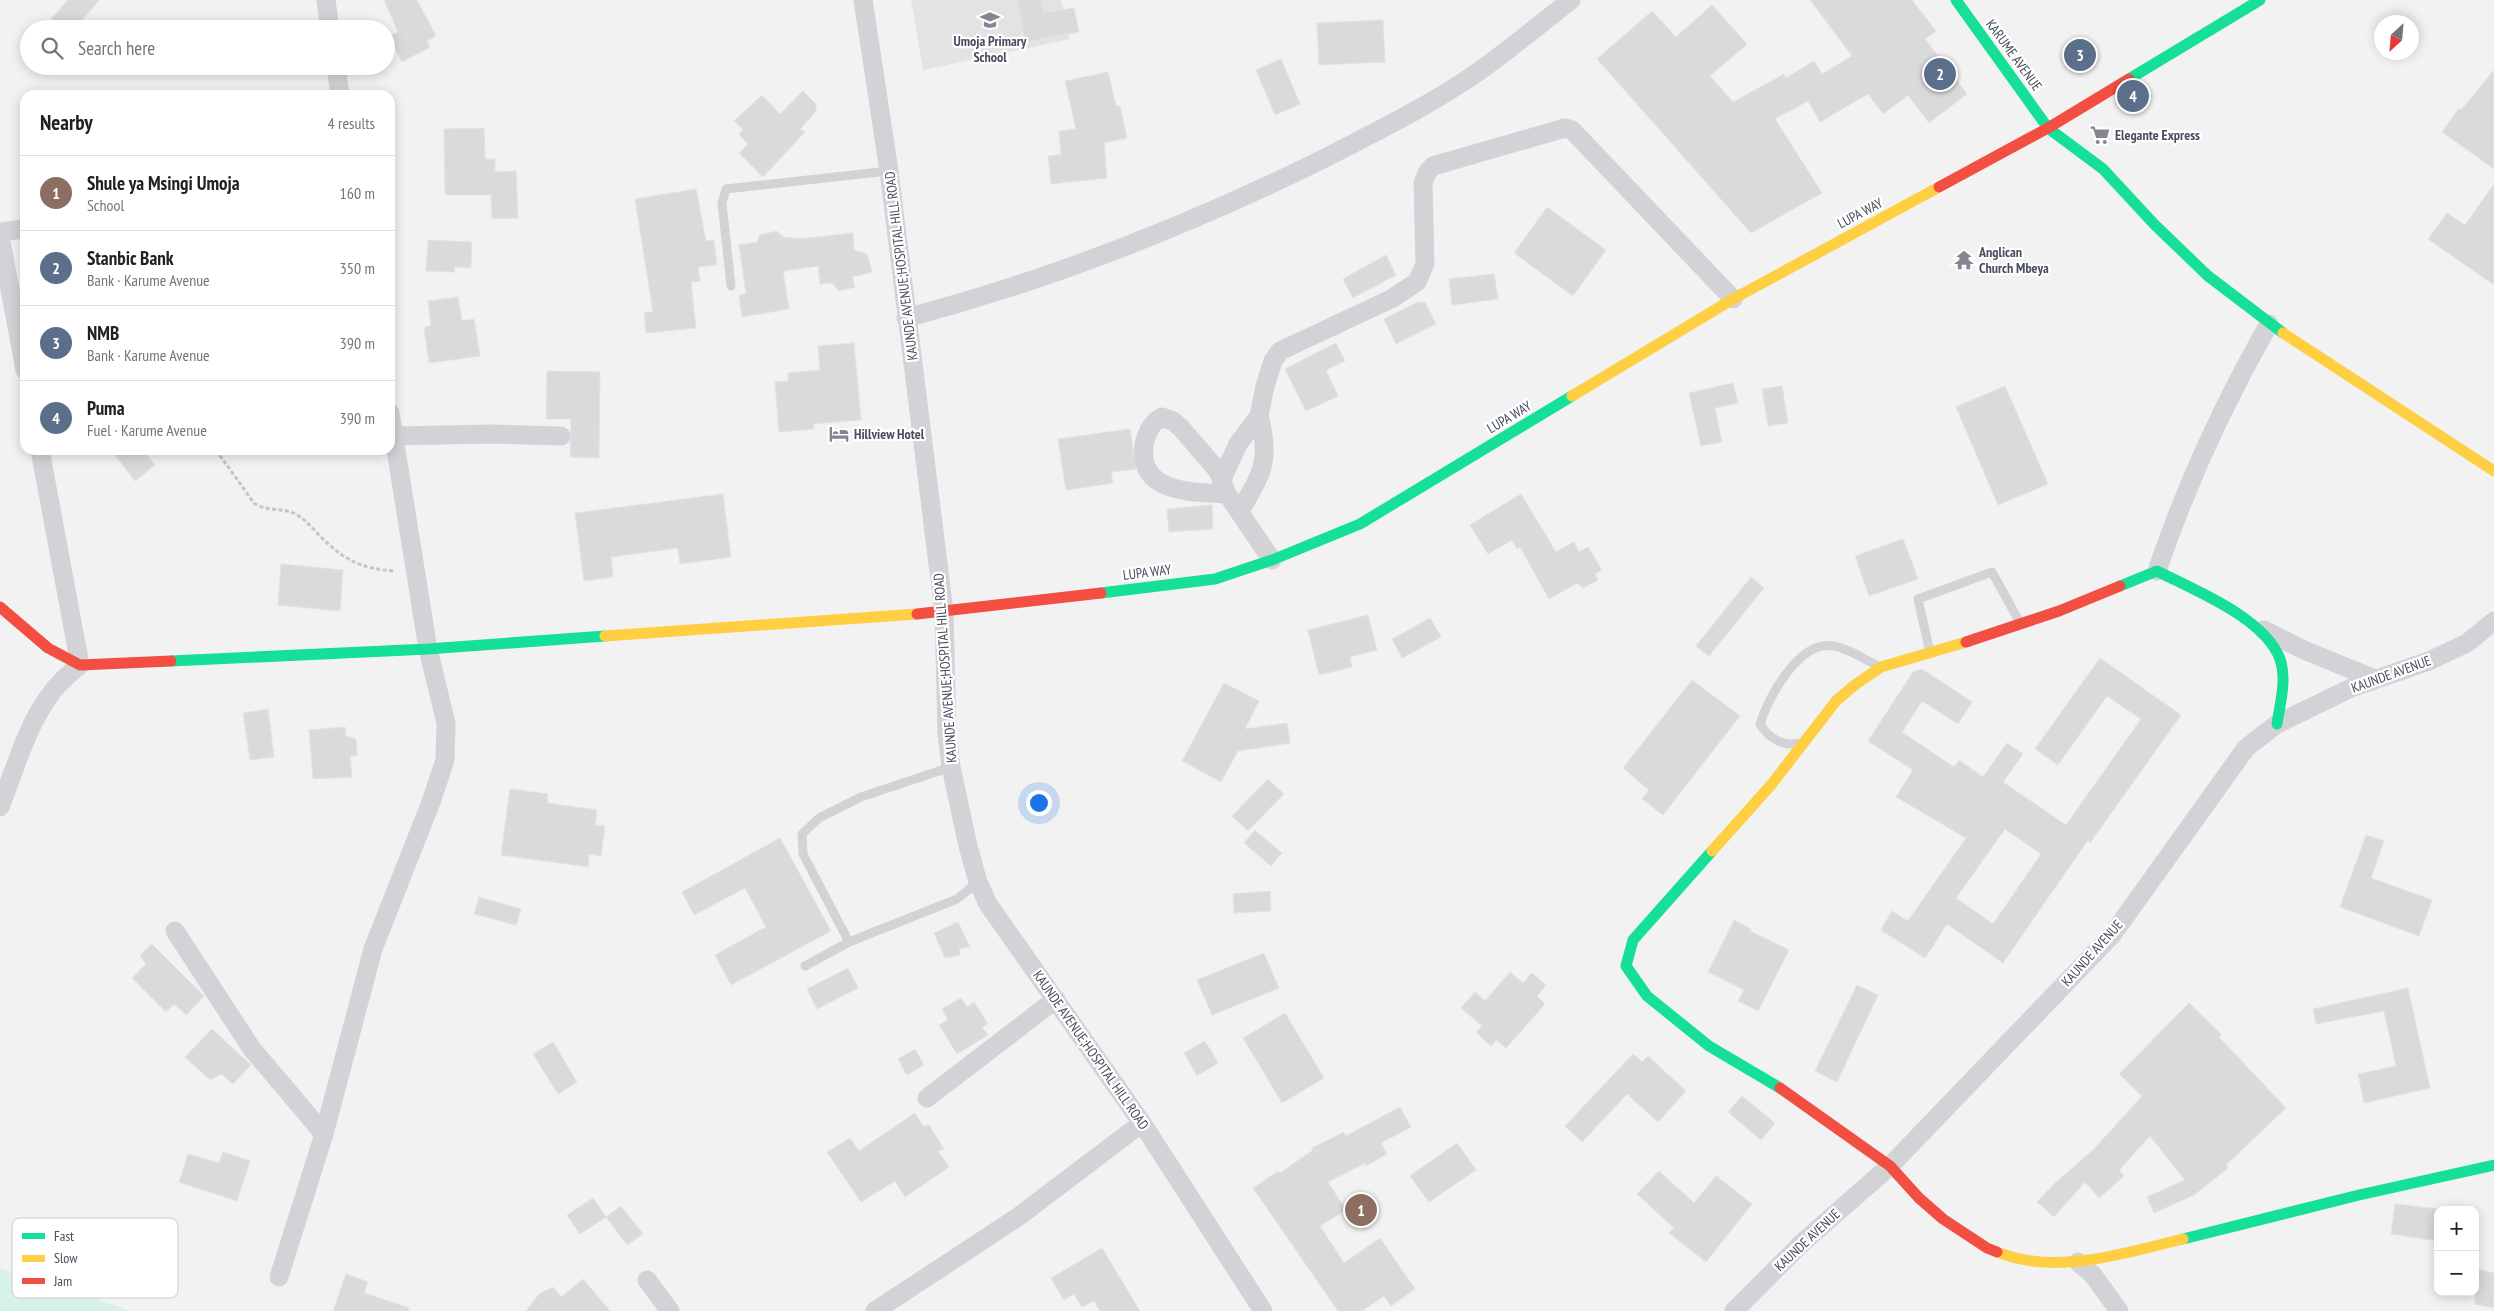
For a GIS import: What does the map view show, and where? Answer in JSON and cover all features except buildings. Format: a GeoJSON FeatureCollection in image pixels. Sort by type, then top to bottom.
{"type":"FeatureCollection","features":[{"type":"Feature","properties":{"kind":"street"},"geometry":{"type":"LineString","coordinates":[[326,0],[329,20]]}},
{"type":"Feature","properties":{"kind":"street","name":"KAUNDE AVENUE;HOSPITAL HILL ROAD"},"geometry":{"type":"LineString","coordinates":[[863,0],[890,170],[906,318],[944,612],[947,734],[951,767],[968,846],[978,882],[988,904],[1142,1122],[1264,1311]]}},
{"type":"Feature","properties":{"kind":"street"},"geometry":{"type":"LineString","coordinates":[[906,318],[1010,288],[1146,239],[1277,182],[1410,115],[1474,74],[1571,0]]}},
{"type":"Feature","properties":{"kind":"street","name":"KARUME AVENUE"},"geometry":{"type":"LineString","coordinates":[[1956,0],[2048,128],[2103,169],[2154,224],[2208,276],[2269,324],[2492,472]]}},
{"type":"Feature","properties":{"kind":"street","name":"LUPA WAY"},"geometry":{"type":"LineString","coordinates":[[80,665],[428,649],[944,612],[1215,579],[1272,560],[1360,524],[1733,299],[2048,128],[2260,0]]}},
{"type":"Feature","properties":{"kind":"street"},"geometry":{"type":"LineString","coordinates":[[337,75],[339,90]]}},
{"type":"Feature","properties":{"kind":"street"},"geometry":{"type":"LineString","coordinates":[[1240,511],[1265,461],[1266,440],[1260,416],[1265,386],[1273,361],[1280,351],[1391,299],[1417,282],[1425,264],[1423,183],[1427,173],[1434,166],[1566,128],[1572,130],[1581,137],[1733,299]]}},
{"type":"Feature","properties":{"kind":"street"},"geometry":{"type":"LineString","coordinates":[[0,232],[20,230]]}},
{"type":"Feature","properties":{"kind":"street"},"geometry":{"type":"LineString","coordinates":[[0,236],[20,343]]}},
{"type":"Feature","properties":{"kind":"street"},"geometry":{"type":"LineString","coordinates":[[2158,571],[2176,515],[2238,379],[2269,324]]}},
{"type":"Feature","properties":{"kind":"street"},"geometry":{"type":"LineString","coordinates":[[1225,486],[1238,444],[1260,416]]}},
{"type":"Feature","properties":{"kind":"street"},"geometry":{"type":"LineString","coordinates":[[1225,486],[1185,491],[1157,482],[1145,465],[1144,452],[1144,442],[1154,421],[1162,417],[1173,421],[1203,454],[1225,486],[1272,560]]}},
{"type":"Feature","properties":{"kind":"street"},"geometry":{"type":"LineString","coordinates":[[395,436],[492,434],[561,436]]}},
{"type":"Feature","properties":{"kind":"street"},"geometry":{"type":"LineString","coordinates":[[279,1277],[324,1134],[373,949],[431,802],[445,760],[446,723],[428,649],[395,442]]}},
{"type":"Feature","properties":{"kind":"street"},"geometry":{"type":"LineString","coordinates":[[41,455],[80,665]]}},
{"type":"Feature","properties":{"kind":"street"},"geometry":{"type":"LineString","coordinates":[[2158,571],[2285,642],[2375,679]]}},
{"type":"Feature","properties":{"kind":"street"},"geometry":{"type":"LineString","coordinates":[[2158,571],[2059,611],[1977,639],[1930,651],[1881,667],[1836,701],[1771,785],[1633,940],[1626,966],[1647,996],[1709,1046],[1758,1073],[1890,1166],[1931,1208],[1987,1248],[2007,1256],[2041,1262],[2078,1262],[2122,1254],[2359,1195],[2494,1165]]}},
{"type":"Feature","properties":{"kind":"street"},"geometry":{"type":"LineString","coordinates":[[0,607],[48,648],[80,665]]}},
{"type":"Feature","properties":{"kind":"street","name":"KAUNDE AVENUE"},"geometry":{"type":"LineString","coordinates":[[1734,1311],[1802,1243],[1890,1166],[2112,935],[2246,748],[2277,724],[2375,679],[2429,661],[2460,647],[2494,621]]}},
{"type":"Feature","properties":{"kind":"street"},"geometry":{"type":"LineString","coordinates":[[2250,622],[2272,645],[2280,659],[2282,672],[2277,724]]}},
{"type":"Feature","properties":{"kind":"street"},"geometry":{"type":"LineString","coordinates":[[0,807],[32,727],[49,696],[63,679],[80,665]]}},
{"type":"Feature","properties":{"kind":"street"},"geometry":{"type":"LineString","coordinates":[[175,930],[252,1049],[324,1134]]}},
{"type":"Feature","properties":{"kind":"street"},"geometry":{"type":"LineString","coordinates":[[927,1098],[1056,999]]}},
{"type":"Feature","properties":{"kind":"street"},"geometry":{"type":"LineString","coordinates":[[875,1311],[1018,1217],[1142,1122]]}},
{"type":"Feature","properties":{"kind":"street"},"geometry":{"type":"LineString","coordinates":[[2078,1262],[2093,1275],[2120,1311]]}},
{"type":"Feature","properties":{"kind":"street"},"geometry":{"type":"LineString","coordinates":[[647,1280],[670,1311]]}},
{"type":"Feature","properties":{"kind":"lane"},"geometry":{"type":"LineString","coordinates":[[731,286],[722,203],[726,189],[890,170]]}},
{"type":"Feature","properties":{"kind":"lane"},"geometry":{"type":"LineString","coordinates":[[1930,651],[1918,599],[1992,572],[2020,624]]}},
{"type":"Feature","properties":{"kind":"lane"},"geometry":{"type":"LineString","coordinates":[[1804,741],[1795,744],[1782,743],[1766,733],[1760,724],[1765,709],[1784,676],[1805,654],[1818,647],[1833,646],[1853,653],[1881,667]]}},
{"type":"Feature","properties":{"kind":"lane"},"geometry":{"type":"LineString","coordinates":[[849,942],[803,854],[802,834],[819,818],[861,797],[951,767]]}},
{"type":"Feature","properties":{"kind":"lane"},"geometry":{"type":"LineString","coordinates":[[805,966],[849,942],[957,899],[978,882]]}},
{"type":"Feature","properties":{"kind":"path"},"geometry":{"type":"LineString","coordinates":[[220,455],[254,503],[262,508],[289,510],[300,516],[338,554],[360,566],[416,572]]}},
{"type":"Feature","properties":{"kind":"shaded area","name":"Umoja Primary School"},"geometry":{"type":"Polygon","coordinates":[[[911,0],[1061,0],[1070,39],[923,70],[911,0]]]}},
{"type":"Feature","properties":{"kind":"green space"},"geometry":{"type":"Polygon","coordinates":[[[0,1268],[12,1272],[12,1298],[91,1298],[131,1311],[0,1311],[0,1268]]]}},
{"type":"Feature","properties":{"kind":"traffic: fast"},"geometry":{"type":"LineString","coordinates":[[1956,0],[2048,128],[2103,169],[2154,224],[2208,276],[2283,333]]}},
{"type":"Feature","properties":{"kind":"traffic: fast"},"geometry":{"type":"LineString","coordinates":[[2129,79],[2260,0]]}},
{"type":"Feature","properties":{"kind":"traffic: fast"},"geometry":{"type":"LineString","coordinates":[[1101,593],[1215,579],[1272,560],[1360,524],[1572,396]]}},
{"type":"Feature","properties":{"kind":"traffic: fast"},"geometry":{"type":"LineString","coordinates":[[2120,586],[2157,571],[2227,607],[2260,631],[2272,644],[2282,667],[2282,692],[2277,724]]}},
{"type":"Feature","properties":{"kind":"traffic: fast"},"geometry":{"type":"LineString","coordinates":[[171,661],[428,649],[605,636]]}},
{"type":"Feature","properties":{"kind":"traffic: fast"},"geometry":{"type":"LineString","coordinates":[[1712,851],[1633,940],[1626,966],[1647,996],[1709,1046],[1780,1088]]}},
{"type":"Feature","properties":{"kind":"traffic: fast"},"geometry":{"type":"LineString","coordinates":[[2183,1239],[2359,1195],[2494,1165]]}},
{"type":"Feature","properties":{"kind":"traffic: slow"},"geometry":{"type":"LineString","coordinates":[[1572,396],[1733,299],[1939,187]]}},
{"type":"Feature","properties":{"kind":"traffic: slow"},"geometry":{"type":"LineString","coordinates":[[2283,333],[2494,471]]}},
{"type":"Feature","properties":{"kind":"traffic: slow"},"geometry":{"type":"LineString","coordinates":[[605,636],[917,614]]}},
{"type":"Feature","properties":{"kind":"traffic: slow"},"geometry":{"type":"LineString","coordinates":[[1712,851],[1771,785],[1836,701],[1856,684],[1881,667],[1966,642]]}},
{"type":"Feature","properties":{"kind":"traffic: slow"},"geometry":{"type":"LineString","coordinates":[[1997,1252],[2020,1259],[2043,1262],[2067,1262],[2114,1256],[2183,1239]]}},
{"type":"Feature","properties":{"kind":"traffic: jam"},"geometry":{"type":"LineString","coordinates":[[1939,187],[2048,128],[2129,79]]}},
{"type":"Feature","properties":{"kind":"traffic: jam"},"geometry":{"type":"LineString","coordinates":[[1966,642],[2059,611],[2120,586]]}},
{"type":"Feature","properties":{"kind":"traffic: jam"},"geometry":{"type":"LineString","coordinates":[[917,614],[1101,593]]}},
{"type":"Feature","properties":{"kind":"traffic: jam"},"geometry":{"type":"LineString","coordinates":[[0,607],[48,648],[80,665],[171,661]]}},
{"type":"Feature","properties":{"kind":"traffic: jam"},"geometry":{"type":"LineString","coordinates":[[1780,1088],[1890,1166],[1919,1198],[1943,1219],[1987,1248],[1997,1252]]}},
{"type":"Feature","properties":{"kind":"place","name":"Umoja Primary School"},"geometry":{"type":"Point","coordinates":[990,20]}},
{"type":"Feature","properties":{"kind":"place","name":"NMB"},"geometry":{"type":"Point","coordinates":[2080,55]}},
{"type":"Feature","properties":{"kind":"place","name":"Stanbic Bank"},"geometry":{"type":"Point","coordinates":[1940,74]}},
{"type":"Feature","properties":{"kind":"place","name":"Puma"},"geometry":{"type":"Point","coordinates":[2133,96]}},
{"type":"Feature","properties":{"kind":"place","name":"Elegante Express"},"geometry":{"type":"Point","coordinates":[2100,135]}},
{"type":"Feature","properties":{"kind":"place","name":"Anglican Church Mbeya"},"geometry":{"type":"Point","coordinates":[1964,260]}},
{"type":"Feature","properties":{"kind":"place","name":"Hillview Hotel"},"geometry":{"type":"Point","coordinates":[839,434]}},
{"type":"Feature","properties":{"kind":"place","name":"Shule ya Msingi Umoja"},"geometry":{"type":"Point","coordinates":[1361,1210]}}]}
